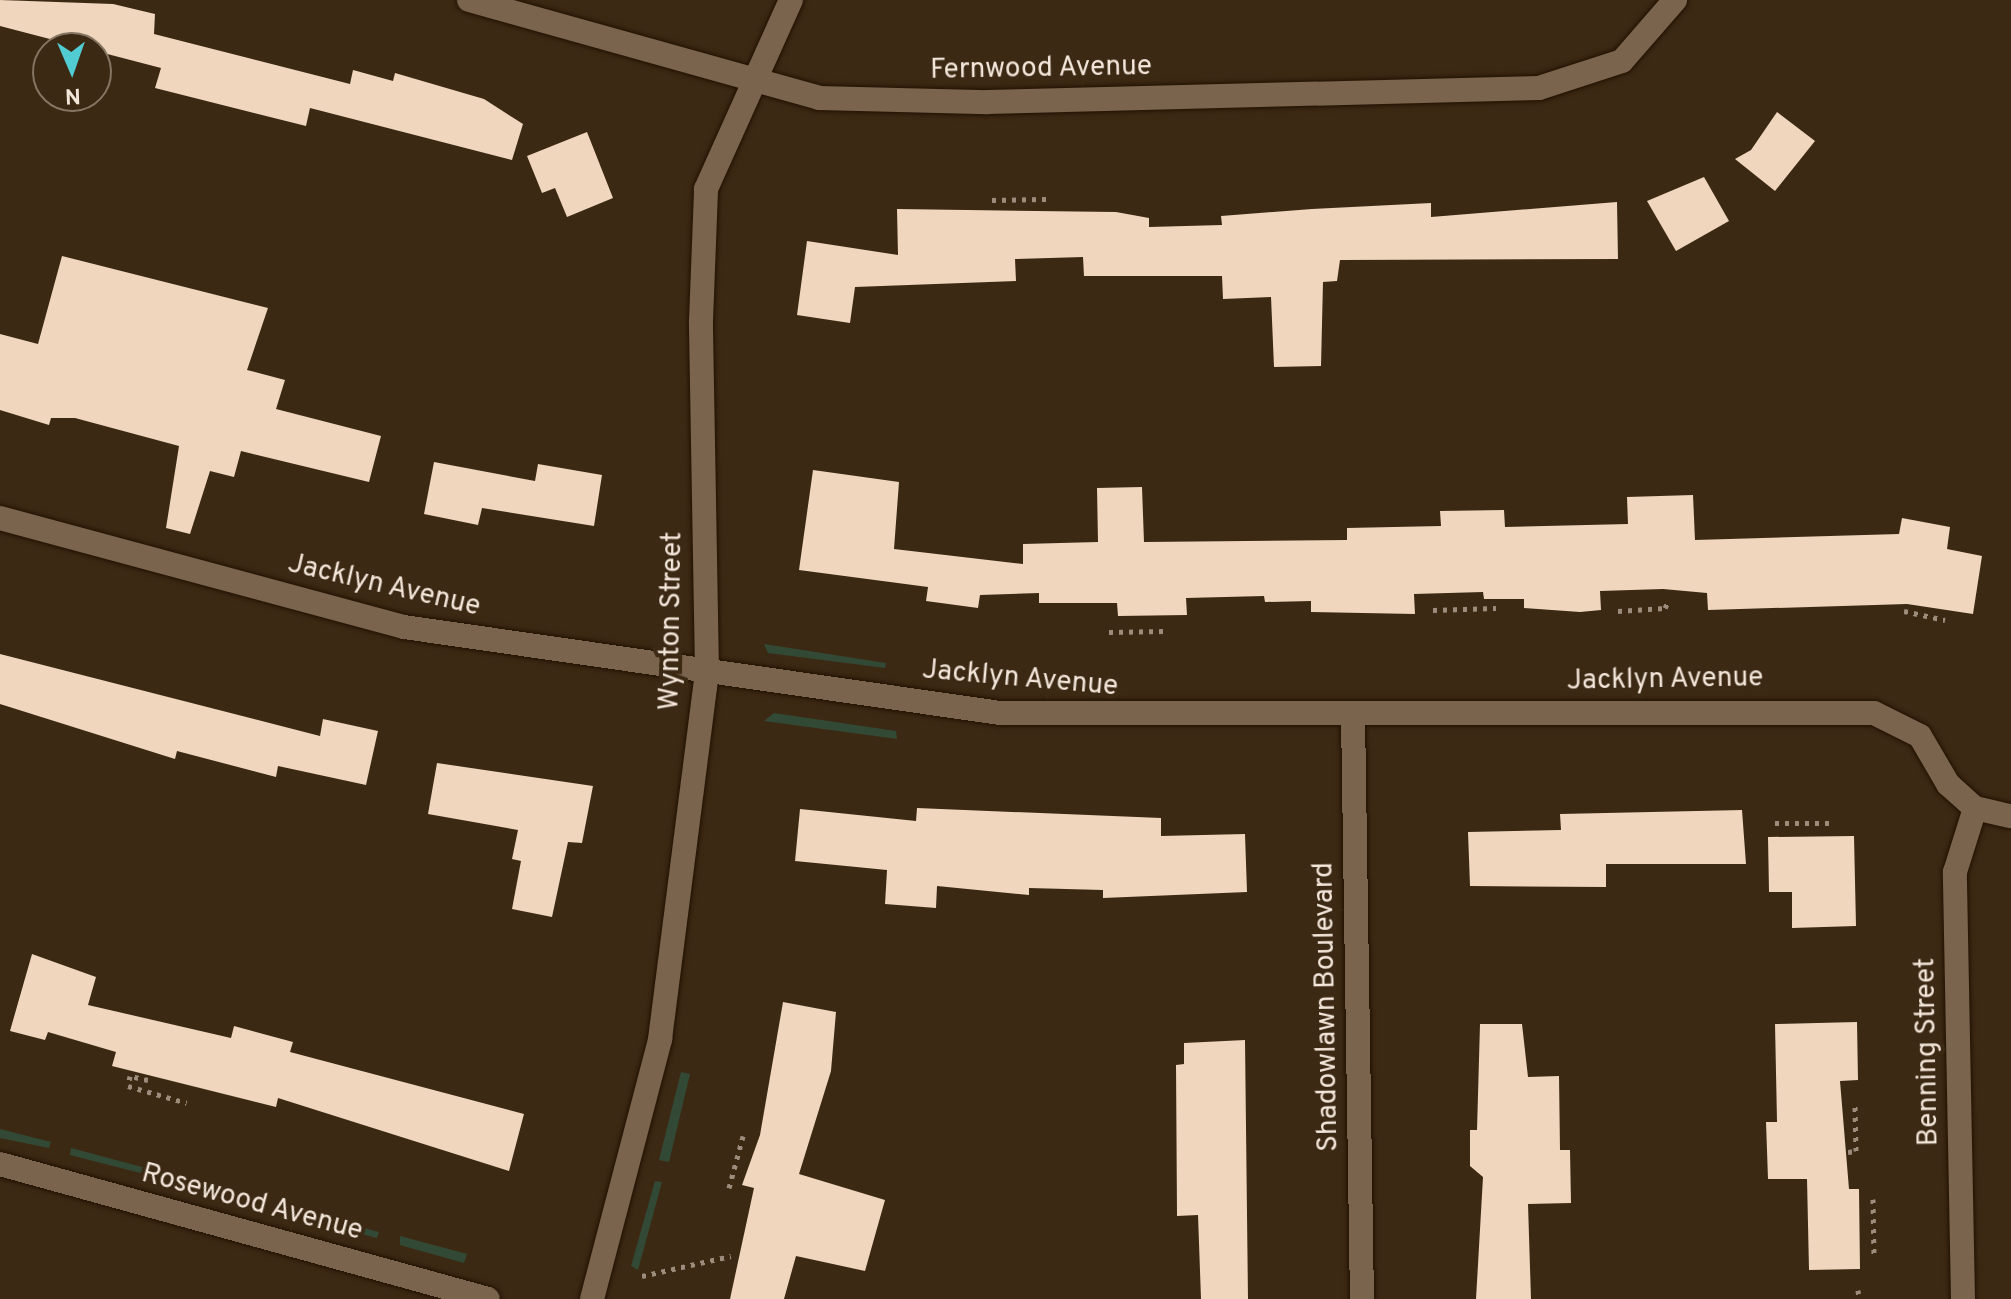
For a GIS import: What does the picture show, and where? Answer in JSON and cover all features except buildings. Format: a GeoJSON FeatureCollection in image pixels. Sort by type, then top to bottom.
{"type":"FeatureCollection","features":[{"type":"Feature","properties":{"kind":"street","name":"Fernwood Avenue"},"geometry":{"type":"LineString","coordinates":[[469,0],[758,76],[819,98],[988,102],[1539,88],[1622,61],[1675,0]]}},
{"type":"Feature","properties":{"kind":"street","name":"Wynton Street"},"geometry":{"type":"LineString","coordinates":[[592,1299],[660,1039],[707,672],[701,321],[706,189],[791,0]]}},
{"type":"Feature","properties":{"kind":"street","name":"Jacklyn Avenue"},"geometry":{"type":"LineString","coordinates":[[0,518],[404,627],[1036,716],[1874,713],[1920,736],[1948,784],[1975,808]]}},
{"type":"Feature","properties":{"kind":"street","name":"Shadowlawn Boulevard"},"geometry":{"type":"LineString","coordinates":[[1353,715],[1362,1299]]}},
{"type":"Feature","properties":{"kind":"street"},"geometry":{"type":"LineString","coordinates":[[1975,808],[2011,816]]}},
{"type":"Feature","properties":{"kind":"street","name":"Benning Street"},"geometry":{"type":"LineString","coordinates":[[1963,1299],[1955,872],[1975,808]]}},
{"type":"Feature","properties":{"kind":"street","name":"Rosewood Avenue"},"geometry":{"type":"LineString","coordinates":[[0,1164],[488,1299]]}},
{"type":"Feature","properties":{"kind":"path"},"geometry":{"type":"LineString","coordinates":[[992,200],[1046,199]]}},
{"type":"Feature","properties":{"kind":"path"},"geometry":{"type":"LineString","coordinates":[[1618,611],[1665,608],[1669,600]]}},
{"type":"Feature","properties":{"kind":"path"},"geometry":{"type":"LineString","coordinates":[[1433,610],[1496,608]]}},
{"type":"Feature","properties":{"kind":"path"},"geometry":{"type":"LineString","coordinates":[[1904,611],[1945,620]]}},
{"type":"Feature","properties":{"kind":"path"},"geometry":{"type":"LineString","coordinates":[[1109,632],[1165,631]]}},
{"type":"Feature","properties":{"kind":"path"},"geometry":{"type":"LineString","coordinates":[[1775,823],[1832,823]]}},
{"type":"Feature","properties":{"kind":"path"},"geometry":{"type":"LineString","coordinates":[[148,1080],[130,1076],[128,1086],[187,1103]]}},
{"type":"Feature","properties":{"kind":"path"},"geometry":{"type":"LineString","coordinates":[[1848,1152],[1856,1151],[1855,1106]]}},
{"type":"Feature","properties":{"kind":"path"},"geometry":{"type":"LineString","coordinates":[[729,1188],[743,1136]]}},
{"type":"Feature","properties":{"kind":"path"},"geometry":{"type":"LineString","coordinates":[[1873,1199],[1874,1254]]}},
{"type":"Feature","properties":{"kind":"path"},"geometry":{"type":"LineString","coordinates":[[642,1276],[731,1256]]}},
{"type":"Feature","properties":{"kind":"path"},"geometry":{"type":"LineString","coordinates":[[1858,1290],[1859,1299]]}},
{"type":"Feature","properties":{"kind":"green space"},"geometry":{"type":"Polygon","coordinates":[[[764,644],[886,663],[885,668],[768,653],[764,644]]]}},
{"type":"Feature","properties":{"kind":"green space"},"geometry":{"type":"Polygon","coordinates":[[[774,713],[896,731],[897,739],[764,721],[774,713]]]}},
{"type":"Feature","properties":{"kind":"green space"},"geometry":{"type":"Polygon","coordinates":[[[681,1072],[690,1074],[669,1162],[659,1160],[681,1072]]]}},
{"type":"Feature","properties":{"kind":"green space"},"geometry":{"type":"Polygon","coordinates":[[[0,1129],[51,1142],[49,1148],[0,1138],[0,1129]]]}},
{"type":"Feature","properties":{"kind":"green space"},"geometry":{"type":"Polygon","coordinates":[[[71,1148],[157,1171],[156,1177],[70,1155],[71,1148]]]}},
{"type":"Feature","properties":{"kind":"green space"},"geometry":{"type":"Polygon","coordinates":[[[177,1176],[254,1197],[253,1203],[176,1184],[177,1176]]]}},
{"type":"Feature","properties":{"kind":"green space"},"geometry":{"type":"Polygon","coordinates":[[[655,1181],[662,1182],[638,1270],[631,1266],[655,1181]]]}},
{"type":"Feature","properties":{"kind":"green space"},"geometry":{"type":"Polygon","coordinates":[[[275,1204],[379,1232],[377,1238],[273,1211],[275,1204]]]}},
{"type":"Feature","properties":{"kind":"green space"},"geometry":{"type":"Polygon","coordinates":[[[400,1236],[467,1254],[464,1263],[400,1245],[400,1236]]]}}]}
